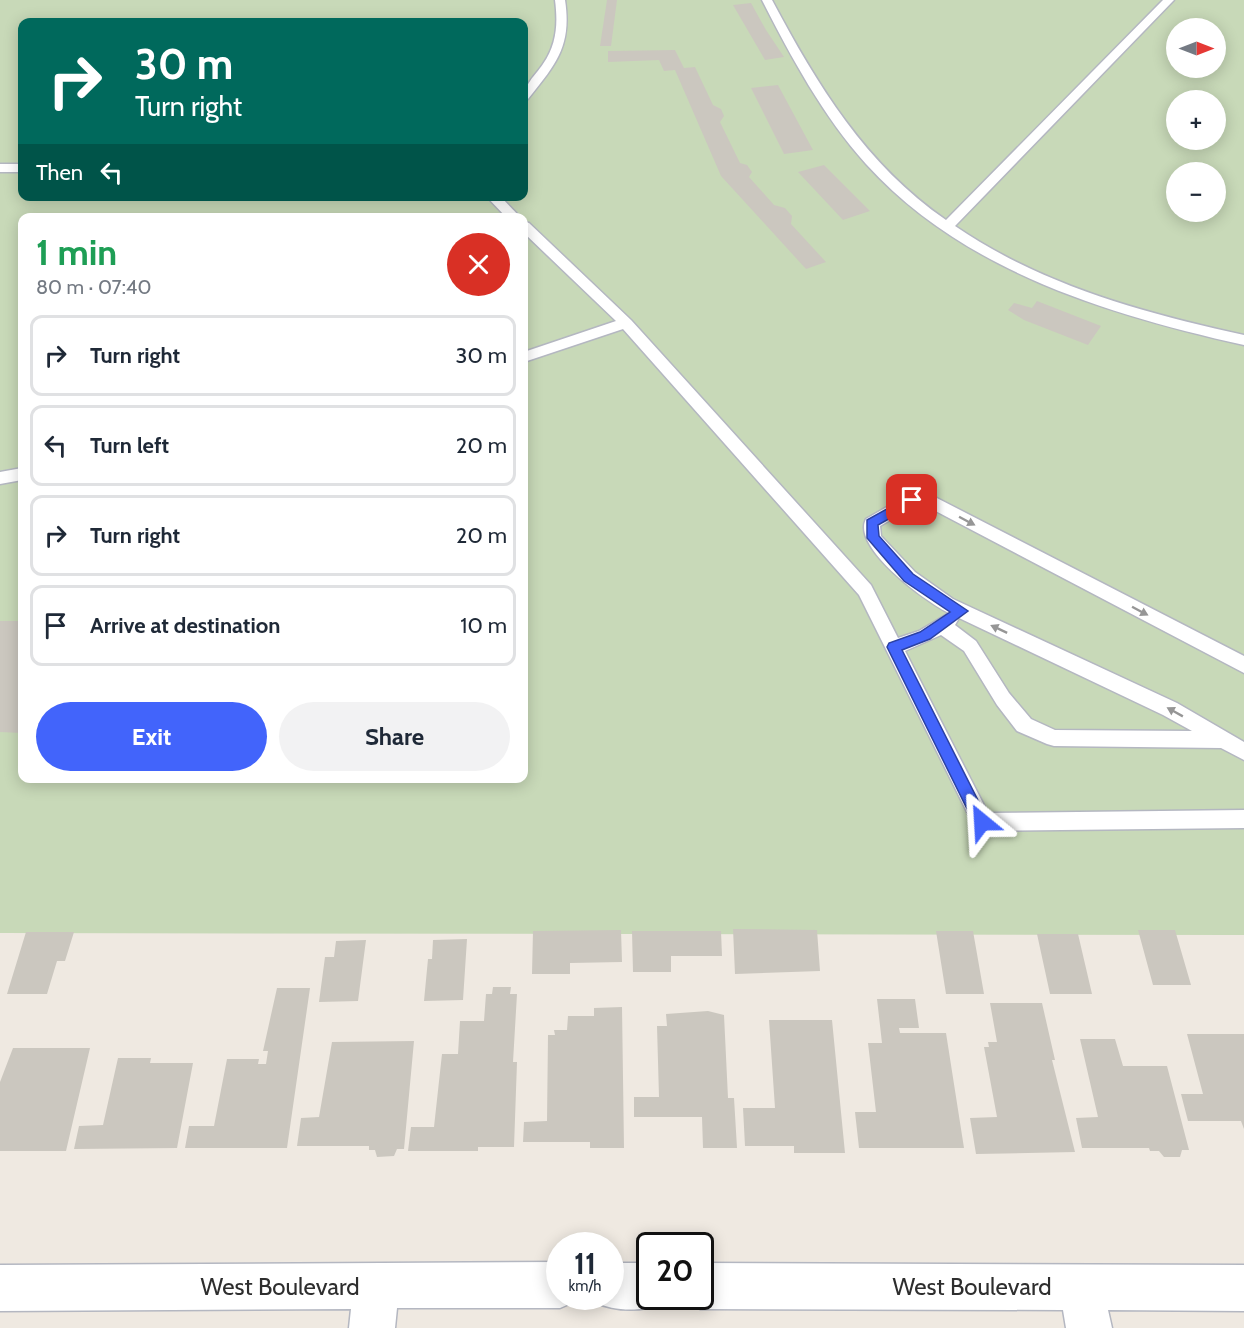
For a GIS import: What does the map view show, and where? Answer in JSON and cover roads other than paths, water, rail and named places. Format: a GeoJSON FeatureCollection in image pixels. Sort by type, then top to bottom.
{"type":"FeatureCollection","features":[{"type":"Feature","properties":{"kind":"street","name":"West Boulevard"},"geometry":{"type":"LineString","coordinates":[[0,1288],[374,1306],[546,1287]]}},
{"type":"Feature","properties":{"kind":"street","name":"West Boulevard"},"geometry":{"type":"LineString","coordinates":[[714,1287],[1085,1307],[1244,1288]]}},
{"type":"Feature","properties":{"kind":"lane"},"geometry":{"type":"LineString","coordinates":[[528,91],[557,54],[564,21],[560,0]]}},
{"type":"Feature","properties":{"kind":"lane"},"geometry":{"type":"LineString","coordinates":[[767,0],[788,42],[865,154],[906,196],[947,227],[995,256],[1073,292],[1161,321],[1244,340]]}},
{"type":"Feature","properties":{"kind":"lane"},"geometry":{"type":"LineString","coordinates":[[947,227],[1169,0]]}},
{"type":"Feature","properties":{"kind":"lane"},"geometry":{"type":"LineString","coordinates":[[0,168],[18,168]]}},
{"type":"Feature","properties":{"kind":"lane"},"geometry":{"type":"LineString","coordinates":[[497,201],[509,213]]}},
{"type":"Feature","properties":{"kind":"lane"},"geometry":{"type":"LineString","coordinates":[[528,230],[626,323],[865,590],[982,822],[1244,819]]}},
{"type":"Feature","properties":{"kind":"lane"},"geometry":{"type":"LineString","coordinates":[[528,356],[626,323]]}},
{"type":"Feature","properties":{"kind":"lane"},"geometry":{"type":"LineString","coordinates":[[0,478],[18,475]]}},
{"type":"Feature","properties":{"kind":"lane"},"geometry":{"type":"LineString","coordinates":[[1244,665],[931,501],[912,500],[872,523],[873,538],[909,577],[947,604],[1170,709],[1244,752]]}},
{"type":"Feature","properties":{"kind":"lane"},"geometry":{"type":"LineString","coordinates":[[894,647],[925,636],[962,611]]}},
{"type":"Feature","properties":{"kind":"lane"},"geometry":{"type":"LineString","coordinates":[[941,625],[970,646],[1003,699],[1024,725],[1054,738],[1223,740]]}}]}
